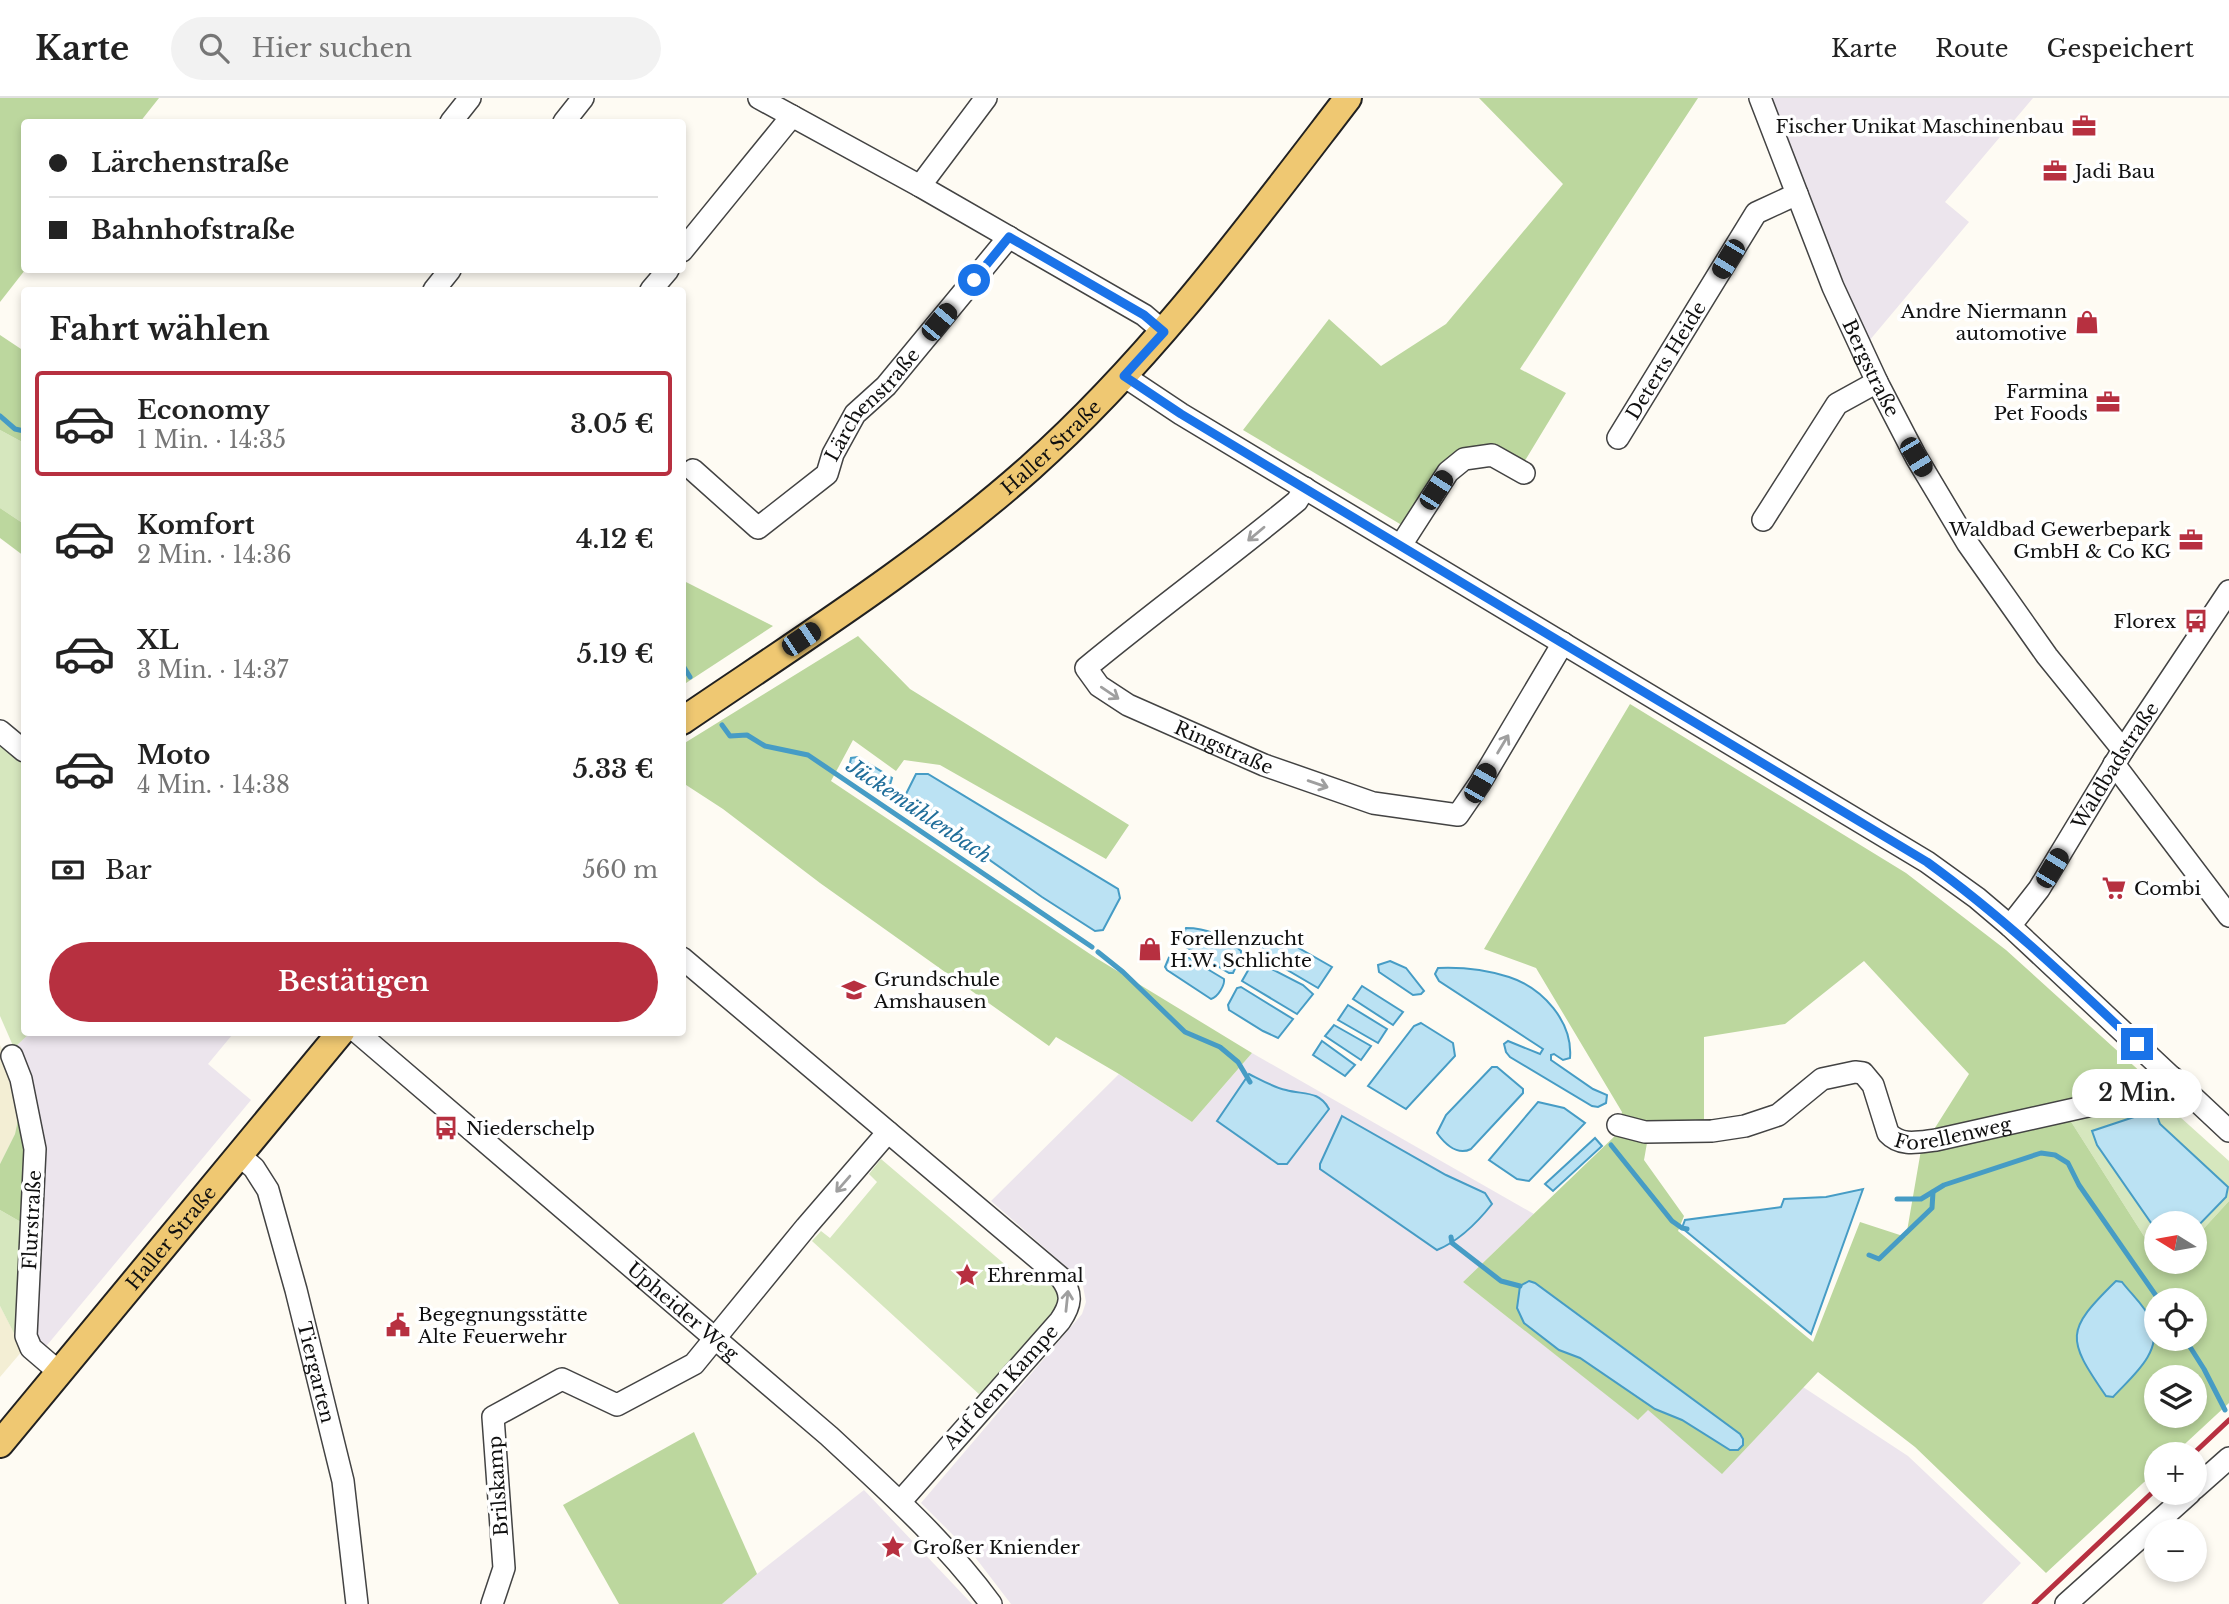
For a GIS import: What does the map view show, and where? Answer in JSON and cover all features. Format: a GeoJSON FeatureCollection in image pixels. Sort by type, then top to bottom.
{"type":"FeatureCollection","features":[{"type":"Feature","properties":{"kind":"main road","name":"Haller Straße"},"geometry":{"type":"LineString","coordinates":[[686,718],[932,548],[1030,468],[1124,376],[1164,332],[1348,98]]}},
{"type":"Feature","properties":{"kind":"main road","name":"Haller Straße"},"geometry":{"type":"LineString","coordinates":[[0,1444],[338,1036]]}},
{"type":"Feature","properties":{"kind":"street"},"geometry":{"type":"LineString","coordinates":[[453,119],[470,98]]}},
{"type":"Feature","properties":{"kind":"street"},"geometry":{"type":"LineString","coordinates":[[566,119],[583,98]]}},
{"type":"Feature","properties":{"kind":"street"},"geometry":{"type":"LineString","coordinates":[[759,98],[1009,237],[1144,315],[1164,332]]}},
{"type":"Feature","properties":{"kind":"street"},"geometry":{"type":"LineString","coordinates":[[920,186],[986,98]]}},
{"type":"Feature","properties":{"kind":"street","name":"Bergstraße"},"geometry":{"type":"LineString","coordinates":[[1760,98],[1833,287],[1877,382],[1916,457],[1968,544],[2229,916]]}},
{"type":"Feature","properties":{"kind":"street"},"geometry":{"type":"LineString","coordinates":[[686,246],[792,116]]}},
{"type":"Feature","properties":{"kind":"street","name":"Deterts Heide"},"geometry":{"type":"LineString","coordinates":[[1618,438],[1756,213],[1797,194]]}},
{"type":"Feature","properties":{"kind":"street","name":"Lärchenstraße"},"geometry":{"type":"LineString","coordinates":[[693,470],[758,528],[827,474],[833,454],[855,414],[886,386],[1009,237]]}},
{"type":"Feature","properties":{"kind":"street"},"geometry":{"type":"LineString","coordinates":[[436,287],[448,273]]}},
{"type":"Feature","properties":{"kind":"street"},"geometry":{"type":"LineString","coordinates":[[654,287],[665,273]]}},
{"type":"Feature","properties":{"kind":"street"},"geometry":{"type":"LineString","coordinates":[[1124,376],[1181,414],[1927,862],[1978,898],[2010,926],[2229,1131]]}},
{"type":"Feature","properties":{"kind":"street"},"geometry":{"type":"LineString","coordinates":[[1763,520],[1837,404],[1877,382]]}},
{"type":"Feature","properties":{"kind":"street"},"geometry":{"type":"LineString","coordinates":[[1401,545],[1448,472],[1464,459],[1492,455],[1524,473]]}},
{"type":"Feature","properties":{"kind":"street","name":"Ringstraße"},"geometry":{"type":"LineString","coordinates":[[1306,488],[1297,501],[1226,560],[1150,615],[1086,668],[1099,686],[1128,705],[1264,765],[1373,803],[1458,815],[1480,783],[1563,643]]}},
{"type":"Feature","properties":{"kind":"street","name":"Waldbadstraße"},"geometry":{"type":"LineString","coordinates":[[2010,926],[2039,889],[2118,757],[2226,604]]}},
{"type":"Feature","properties":{"kind":"street"},"geometry":{"type":"LineString","coordinates":[[0,731],[21,748]]}},
{"type":"Feature","properties":{"kind":"street","name":"Auf dem Kampe"},"geometry":{"type":"LineString","coordinates":[[686,961],[1061,1278],[1068,1288],[1070,1299],[1067,1311],[1060,1321],[900,1502]]}},
{"type":"Feature","properties":{"kind":"street","name":"Upheider Weg"},"geometry":{"type":"LineString","coordinates":[[362,1036],[829,1436],[900,1502],[952,1556],[991,1604]]}},
{"type":"Feature","properties":{"kind":"street","name":"Flurstraße"},"geometry":{"type":"LineString","coordinates":[[12,1056],[21,1079],[35,1149],[26,1335],[31,1348],[59,1372]]}},
{"type":"Feature","properties":{"kind":"street","name":"Forellenweg"},"geometry":{"type":"LineString","coordinates":[[1618,1125],[1645,1132],[1712,1131],[1745,1126],[1778,1115],[1822,1079],[1855,1072],[1863,1073],[1873,1085],[1884,1126],[1893,1139],[1908,1143],[2155,1091],[2173,1078]]}},
{"type":"Feature","properties":{"kind":"street"},"geometry":{"type":"LineString","coordinates":[[715,1339],[888,1132]]}},
{"type":"Feature","properties":{"kind":"street","name":"Tiergarten"},"geometry":{"type":"LineString","coordinates":[[238,1154],[254,1168],[268,1190],[296,1290],[343,1482],[357,1604]]}},
{"type":"Feature","properties":{"kind":"street","name":"Brilskamp"},"geometry":{"type":"LineString","coordinates":[[492,1604],[504,1569],[493,1417],[562,1379],[617,1405],[694,1364],[715,1339]]}},
{"type":"Feature","properties":{"kind":"street"},"geometry":{"type":"LineString","coordinates":[[2207,1477],[2229,1458]]}},
{"type":"Feature","properties":{"kind":"street"},"geometry":{"type":"LineString","coordinates":[[2066,1604],[2177,1505]]}},
{"type":"Feature","properties":{"kind":"shaded area"},"geometry":{"type":"Polygon","coordinates":[[[1769,98],[2033,98],[1945,202],[1969,222],[1869,341],[1795,169],[1769,98]]]}},
{"type":"Feature","properties":{"kind":"shaded area"},"geometry":{"type":"Polygon","coordinates":[[[27,1036],[231,1036],[208,1064],[251,1100],[43,1350],[36,1343],[14,1048],[27,1036]]]}},
{"type":"Feature","properties":{"kind":"shaded area"},"geometry":{"type":"Polygon","coordinates":[[[0,1045],[8,1062],[20,1110],[15,1134],[0,1164],[0,1045]]]}},
{"type":"Feature","properties":{"kind":"shaded area"},"geometry":{"type":"Polygon","coordinates":[[[1252,1053],[1534,1214],[1463,1282],[1639,1420],[1648,1409],[1722,1473],[1803,1387],[1908,1456],[2021,1563],[1982,1604],[1011,1604],[975,1557],[921,1503],[1082,1314],[1086,1302],[1078,1277],[991,1201],[1119,1074],[1192,1122],[1252,1053]]]}},
{"type":"Feature","properties":{"kind":"shaded area"},"geometry":{"type":"Polygon","coordinates":[[[0,1306],[23,1350],[0,1377],[0,1306]]]}},
{"type":"Feature","properties":{"kind":"shaded area"},"geometry":{"type":"Polygon","coordinates":[[[864,1490],[972,1604],[722,1604],[757,1574],[864,1490]]]}},
{"type":"Feature","properties":{"kind":"green space"},"geometry":{"type":"Polygon","coordinates":[[[0,98],[159,98],[142,119],[21,119],[23,273],[0,302],[0,98]]]}},
{"type":"Feature","properties":{"kind":"green space"},"geometry":{"type":"Polygon","coordinates":[[[1479,98],[1698,98],[1520,369],[1566,393],[1523,464],[1466,448],[1405,527],[1243,430],[1329,319],[1381,366],[1446,324],[1563,184],[1479,98]]]}},
{"type":"Feature","properties":{"kind":"green space"},"geometry":{"type":"Polygon","coordinates":[[[0,335],[21,349],[21,441],[0,430],[0,335]]]}},
{"type":"Feature","properties":{"kind":"green space"},"geometry":{"type":"Polygon","coordinates":[[[0,430],[21,441],[21,522],[0,508],[0,430]]]}},
{"type":"Feature","properties":{"kind":"green space"},"geometry":{"type":"Polygon","coordinates":[[[0,508],[21,522],[21,554],[0,538],[0,508]]]}},
{"type":"Feature","properties":{"kind":"green space"},"geometry":{"type":"Polygon","coordinates":[[[686,582],[773,626],[686,683],[686,582]]]}},
{"type":"Feature","properties":{"kind":"green space"},"geometry":{"type":"Polygon","coordinates":[[[858,636],[910,689],[1129,825],[1106,859],[940,765],[904,760],[896,771],[853,740],[831,781],[1096,958],[1252,1053],[1192,1122],[1056,1037],[1049,1046],[686,785],[686,742],[858,636]]]}},
{"type":"Feature","properties":{"kind":"green space"},"geometry":{"type":"Polygon","coordinates":[[[1630,704],[1906,873],[2006,950],[2144,1075],[2140,1088],[2070,1120],[2144,1236],[2144,1274],[2207,1274],[2207,1225],[2229,1201],[2229,1403],[2207,1423],[2207,1365],[2144,1365],[2144,1428],[2202,1428],[2187,1442],[2144,1442],[2144,1482],[2046,1573],[1915,1447],[1818,1372],[1722,1474],[1648,1410],[1638,1420],[1463,1282],[1618,1133],[1622,1112],[1536,968],[1484,949],[1630,704]],[[1864,961],[1785,1024],[1704,1037],[1704,1126],[1650,1126],[1644,1160],[1684,1216],[1678,1231],[1813,1342],[1860,1222],[1906,1237],[1921,1150],[1969,1074],[1864,961]]]}},
{"type":"Feature","properties":{"kind":"green space"},"geometry":{"type":"Polygon","coordinates":[[[0,743],[21,761],[21,1036],[27,1036],[14,1048],[0,1016],[0,743]]]}},
{"type":"Feature","properties":{"kind":"green space"},"geometry":{"type":"Polygon","coordinates":[[[2160,1099],[2229,1161],[2229,1201],[2207,1225],[2207,1211],[2144,1211],[2144,1236],[2070,1120],[2160,1099]]]}},
{"type":"Feature","properties":{"kind":"green space"},"geometry":{"type":"Polygon","coordinates":[[[20,1110],[28,1149],[26,1225],[0,1210],[0,1164],[15,1134],[20,1110]]]}},
{"type":"Feature","properties":{"kind":"green space"},"geometry":{"type":"Polygon","coordinates":[[[881,1159],[1028,1284],[1040,1271],[1059,1293],[1060,1300],[1054,1317],[980,1395],[812,1241],[821,1231],[830,1238],[877,1182],[869,1174],[881,1159]]]}},
{"type":"Feature","properties":{"kind":"green space"},"geometry":{"type":"Polygon","coordinates":[[[0,1210],[26,1225],[17,1339],[0,1306],[0,1210]]]}},
{"type":"Feature","properties":{"kind":"green space"},"geometry":{"type":"Polygon","coordinates":[[[694,1432],[757,1574],[722,1604],[619,1604],[563,1505],[694,1432]]]}},
{"type":"Feature","properties":{"kind":"water"},"geometry":{"type":"Polygon","coordinates":[[[858,757],[892,778],[889,788],[883,790],[871,784],[850,763],[851,758],[858,757]]]}},
{"type":"Feature","properties":{"kind":"water"},"geometry":{"type":"Polygon","coordinates":[[[916,774],[928,774],[1118,889],[1120,898],[1103,930],[1095,931],[1042,897],[906,801],[905,796],[916,774]]]}},
{"type":"Feature","properties":{"kind":"water"},"geometry":{"type":"Polygon","coordinates":[[[1186,928],[1202,929],[1216,934],[1241,951],[1233,973],[1183,945],[1181,939],[1186,928]]]}},
{"type":"Feature","properties":{"kind":"water"},"geometry":{"type":"Polygon","coordinates":[[[1268,937],[1281,938],[1332,967],[1318,988],[1260,954],[1268,937]]]}},
{"type":"Feature","properties":{"kind":"water"},"geometry":{"type":"Polygon","coordinates":[[[1179,952],[1224,979],[1216,996],[1211,999],[1167,970],[1165,967],[1170,955],[1179,952]]]}},
{"type":"Feature","properties":{"kind":"water"},"geometry":{"type":"Polygon","coordinates":[[[1254,960],[1303,985],[1313,994],[1297,1014],[1242,981],[1254,960]]]}},
{"type":"Feature","properties":{"kind":"water"},"geometry":{"type":"Polygon","coordinates":[[[1390,961],[1406,968],[1424,991],[1413,995],[1379,972],[1378,965],[1390,961]]]}},
{"type":"Feature","properties":{"kind":"water"},"geometry":{"type":"Polygon","coordinates":[[[1438,968],[1492,972],[1522,982],[1533,989],[1553,1008],[1567,1032],[1570,1058],[1563,1060],[1554,1054],[1551,1055],[1551,1060],[1593,1089],[1607,1095],[1606,1103],[1598,1107],[1592,1106],[1510,1057],[1504,1044],[1508,1041],[1540,1054],[1543,1049],[1439,981],[1435,974],[1438,968]]]}},
{"type":"Feature","properties":{"kind":"water"},"geometry":{"type":"Polygon","coordinates":[[[1362,986],[1403,1012],[1393,1025],[1353,999],[1362,986]]]}},
{"type":"Feature","properties":{"kind":"water"},"geometry":{"type":"Polygon","coordinates":[[[1241,987],[1293,1019],[1278,1038],[1229,1010],[1228,1005],[1237,988],[1241,987]]]}},
{"type":"Feature","properties":{"kind":"water"},"geometry":{"type":"Polygon","coordinates":[[[1348,1005],[1387,1029],[1378,1043],[1338,1020],[1348,1005]]]}},
{"type":"Feature","properties":{"kind":"water"},"geometry":{"type":"Polygon","coordinates":[[[1421,1023],[1453,1043],[1455,1056],[1406,1109],[1368,1086],[1414,1026],[1421,1023]]]}},
{"type":"Feature","properties":{"kind":"water"},"geometry":{"type":"Polygon","coordinates":[[[1334,1025],[1371,1046],[1361,1060],[1325,1036],[1334,1025]]]}},
{"type":"Feature","properties":{"kind":"water"},"geometry":{"type":"Polygon","coordinates":[[[1322,1041],[1355,1065],[1345,1076],[1313,1055],[1322,1041]]]}},
{"type":"Feature","properties":{"kind":"water"},"geometry":{"type":"Polygon","coordinates":[[[1492,1067],[1497,1067],[1523,1089],[1523,1093],[1471,1149],[1456,1150],[1437,1133],[1446,1115],[1492,1067]]]}},
{"type":"Feature","properties":{"kind":"water"},"geometry":{"type":"Polygon","coordinates":[[[1249,1074],[1281,1089],[1315,1096],[1329,1109],[1287,1164],[1278,1164],[1217,1121],[1249,1074]]]}},
{"type":"Feature","properties":{"kind":"water"},"geometry":{"type":"Polygon","coordinates":[[[1538,1102],[1564,1108],[1585,1123],[1529,1181],[1517,1179],[1489,1160],[1538,1102]]]}},
{"type":"Feature","properties":{"kind":"water"},"geometry":{"type":"Polygon","coordinates":[[[2155,1110],[2160,1124],[2228,1187],[2226,1197],[2207,1217],[2207,1211],[2144,1213],[2097,1145],[2092,1131],[2155,1110]]]}},
{"type":"Feature","properties":{"kind":"water"},"geometry":{"type":"Polygon","coordinates":[[[1342,1116],[1446,1175],[1485,1193],[1492,1204],[1467,1231],[1437,1250],[1320,1169],[1342,1116]]]}},
{"type":"Feature","properties":{"kind":"water"},"geometry":{"type":"Polygon","coordinates":[[[1595,1138],[1602,1146],[1553,1191],[1545,1184],[1595,1138]]]}},
{"type":"Feature","properties":{"kind":"water"},"geometry":{"type":"Polygon","coordinates":[[[1863,1189],[1811,1334],[1682,1228],[1685,1220],[1781,1207],[1784,1199],[1826,1197],[1863,1189]]]}},
{"type":"Feature","properties":{"kind":"water"},"geometry":{"type":"Polygon","coordinates":[[[1529,1281],[1740,1434],[1743,1445],[1738,1450],[1730,1450],[1682,1420],[1655,1409],[1580,1358],[1559,1350],[1524,1323],[1517,1308],[1520,1286],[1529,1281]]]}},
{"type":"Feature","properties":{"kind":"water"},"geometry":{"type":"Polygon","coordinates":[[[2116,1281],[2122,1282],[2144,1309],[2144,1351],[2150,1351],[2136,1373],[2113,1397],[2106,1396],[2078,1347],[2080,1324],[2099,1298],[2116,1281]]]}},
{"type":"Feature","properties":{"kind":"waterway","name":"Jückemühlenbach"},"geometry":{"type":"LineString","coordinates":[[0,416],[15,429],[21,430]]}},
{"type":"Feature","properties":{"kind":"waterway","name":"Jückemühlenbach"},"geometry":{"type":"LineString","coordinates":[[686,670],[690,677]]}},
{"type":"Feature","properties":{"kind":"waterway","name":"Jückemühlenbach"},"geometry":{"type":"LineString","coordinates":[[722,725],[730,736],[747,735],[765,746],[808,755],[1092,947]]}},
{"type":"Feature","properties":{"kind":"waterway","name":"Jückemühlenbach"},"geometry":{"type":"LineString","coordinates":[[1098,952],[1123,972],[1185,1032],[1220,1047],[1238,1062],[1250,1082]]}},
{"type":"Feature","properties":{"kind":"waterway","name":"Jückemühlenbach"},"geometry":{"type":"LineString","coordinates":[[1611,1145],[1672,1221],[1687,1229]]}},
{"type":"Feature","properties":{"kind":"waterway","name":"Jückemühlenbach"},"geometry":{"type":"LineString","coordinates":[[1897,1199],[1921,1199],[1944,1185],[2041,1153],[2055,1155],[2068,1163],[2079,1185],[2151,1288]]}},
{"type":"Feature","properties":{"kind":"waterway"},"geometry":{"type":"LineString","coordinates":[[1869,1255],[1879,1259],[1932,1208],[1933,1192]]}},
{"type":"Feature","properties":{"kind":"waterway"},"geometry":{"type":"LineString","coordinates":[[1451,1237],[1452,1243],[1501,1281],[1520,1286]]}},
{"type":"Feature","properties":{"kind":"waterway","name":"Jückemühlenbach"},"geometry":{"type":"LineString","coordinates":[[2193,1351],[2225,1410]]}},
{"type":"Feature","properties":{"kind":"railway"},"geometry":{"type":"LineString","coordinates":[[2206,1442],[2229,1420]]}},
{"type":"Feature","properties":{"kind":"railway"},"geometry":{"type":"LineString","coordinates":[[2034,1604],[2144,1500]]}},
{"type":"Feature","properties":{"kind":"place","name":"Fischer Unikat Maschinenbau"},"geometry":{"type":"Point","coordinates":[2084,126]}},
{"type":"Feature","properties":{"kind":"place","name":"Jadi Bau"},"geometry":{"type":"Point","coordinates":[2055,171]}},
{"type":"Feature","properties":{"kind":"place","name":"Andre Niermann automotive"},"geometry":{"type":"Point","coordinates":[2087,322]}},
{"type":"Feature","properties":{"kind":"place","name":"Farmina Pet Foods"},"geometry":{"type":"Point","coordinates":[2108,402]}},
{"type":"Feature","properties":{"kind":"place","name":"Waldbad Gewerbepark GmbH & Co KG"},"geometry":{"type":"Point","coordinates":[2191,540]}},
{"type":"Feature","properties":{"kind":"place","name":"Florex"},"geometry":{"type":"Point","coordinates":[2196,621]}},
{"type":"Feature","properties":{"kind":"place","name":"Combi"},"geometry":{"type":"Point","coordinates":[2114,888]}},
{"type":"Feature","properties":{"kind":"place","name":"Forellenzucht H.W. Schlichte"},"geometry":{"type":"Point","coordinates":[1150,949]}},
{"type":"Feature","properties":{"kind":"place","name":"Grundschule Amshausen"},"geometry":{"type":"Point","coordinates":[854,990]}},
{"type":"Feature","properties":{"kind":"place","name":"Niederschelp"},"geometry":{"type":"Point","coordinates":[446,1128]}},
{"type":"Feature","properties":{"kind":"place","name":"Ehrenmal"},"geometry":{"type":"Point","coordinates":[967,1275]}},
{"type":"Feature","properties":{"kind":"place","name":"Begegnungsstätte Alte Feuerwehr"},"geometry":{"type":"Point","coordinates":[398,1325]}},
{"type":"Feature","properties":{"kind":"place","name":"Großer Kniender"},"geometry":{"type":"Point","coordinates":[893,1547]}},
{"type":"Feature","properties":{"kind":"route"},"geometry":{"type":"LineString","coordinates":[[974,280],[1009,237],[1144,315],[1164,332],[1124,376],[1181,414],[1927,862],[1978,898],[2137,1044]]}}]}
